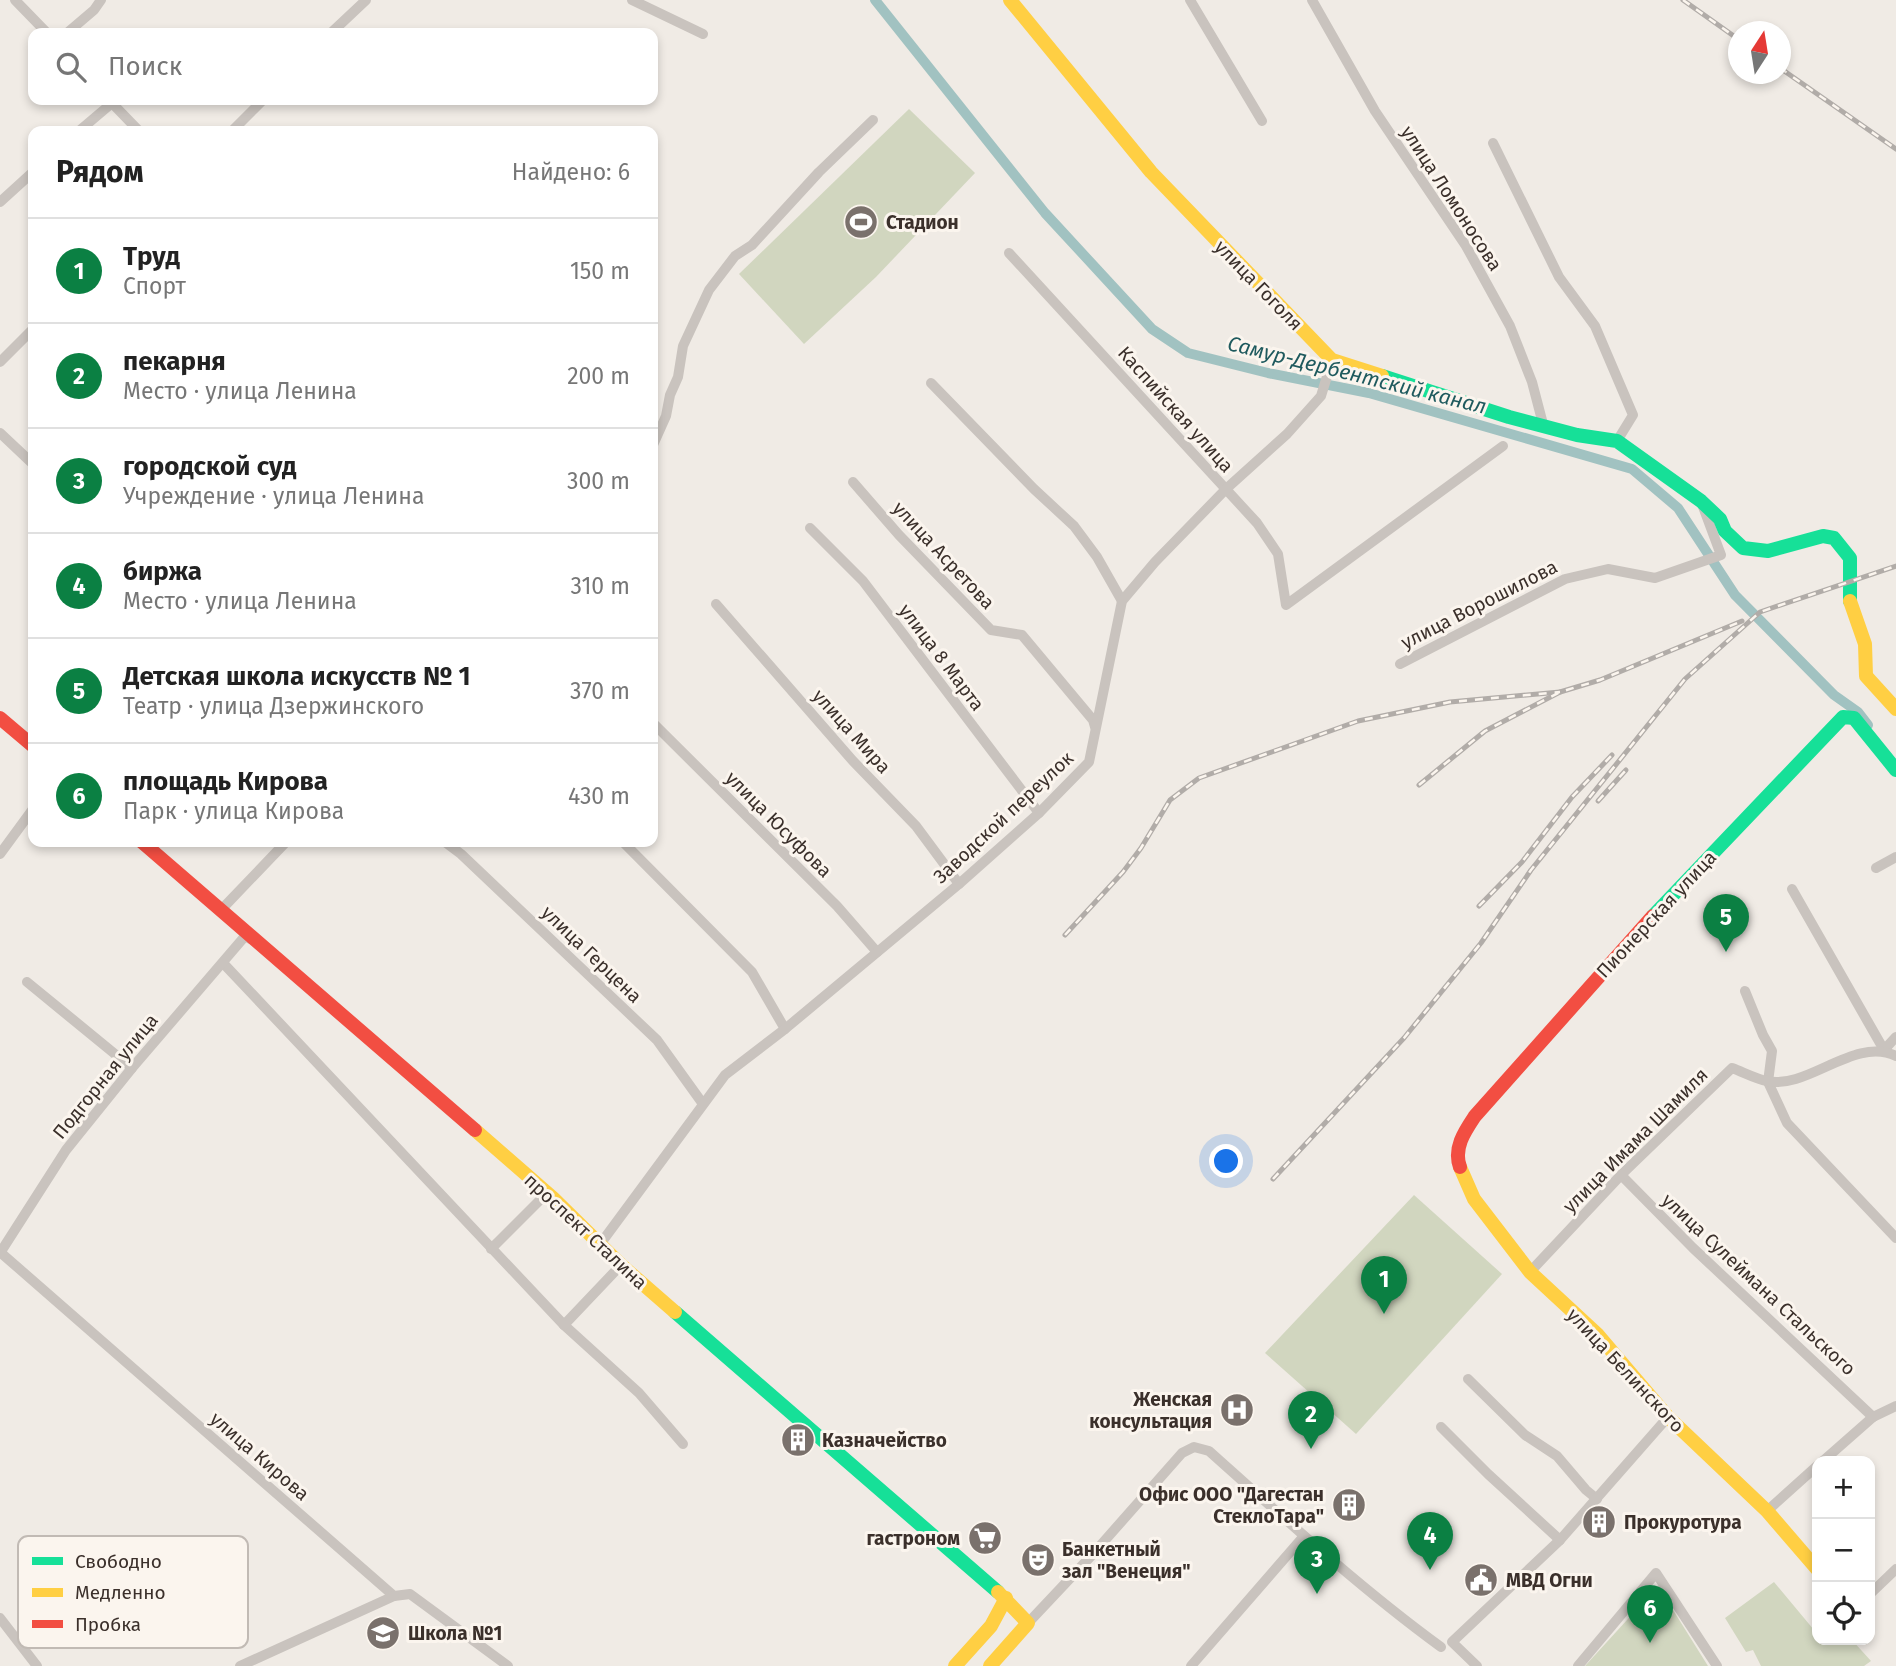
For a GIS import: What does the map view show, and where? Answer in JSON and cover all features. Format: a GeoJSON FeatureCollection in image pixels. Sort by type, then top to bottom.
{"type":"FeatureCollection","features":[{"type":"Feature","properties":{"kind":"street"},"geometry":{"type":"LineString","coordinates":[[15,0],[42,28]]}},
{"type":"Feature","properties":{"kind":"street"},"geometry":{"type":"LineString","coordinates":[[73,28],[94,10],[101,0]]}},
{"type":"Feature","properties":{"kind":"street"},"geometry":{"type":"LineString","coordinates":[[336,28],[366,0]]}},
{"type":"Feature","properties":{"kind":"street"},"geometry":{"type":"LineString","coordinates":[[632,0],[704,34]]}},
{"type":"Feature","properties":{"kind":"street","name":"улица Гоголя"},"geometry":{"type":"LineString","coordinates":[[1010,0],[1151,172],[1331,365],[1577,435],[1617,441],[1701,501],[1720,519],[1726,531],[1743,548],[1768,551],[1823,536],[1834,538],[1850,558],[1849,600],[1865,644],[1866,676],[1896,709]]}},
{"type":"Feature","properties":{"kind":"street"},"geometry":{"type":"LineString","coordinates":[[1190,0],[1262,121]]}},
{"type":"Feature","properties":{"kind":"street","name":"улица Ломоносова"},"geometry":{"type":"LineString","coordinates":[[1312,0],[1375,111],[1466,246],[1510,326],[1532,382],[1543,424]]}},
{"type":"Feature","properties":{"kind":"street"},"geometry":{"type":"LineString","coordinates":[[85,126],[108,105]]}},
{"type":"Feature","properties":{"kind":"street"},"geometry":{"type":"LineString","coordinates":[[114,105],[134,126]]}},
{"type":"Feature","properties":{"kind":"street"},"geometry":{"type":"LineString","coordinates":[[237,126],[258,105]]}},
{"type":"Feature","properties":{"kind":"street"},"geometry":{"type":"LineString","coordinates":[[658,434],[678,377],[683,346],[709,290],[734,256],[752,244],[819,172],[873,120]]}},
{"type":"Feature","properties":{"kind":"street"},"geometry":{"type":"LineString","coordinates":[[1493,143],[1559,277],[1594,326],[1616,373],[1633,415],[1617,441]]}},
{"type":"Feature","properties":{"kind":"street"},"geometry":{"type":"LineString","coordinates":[[0,202],[28,177]]}},
{"type":"Feature","properties":{"kind":"street","name":"Каспийская улица"},"geometry":{"type":"LineString","coordinates":[[1009,253],[1257,523],[1278,554],[1286,605],[1503,446]]}},
{"type":"Feature","properties":{"kind":"street"},"geometry":{"type":"LineString","coordinates":[[0,362],[28,334]]}},
{"type":"Feature","properties":{"kind":"street","name":"Заводской переулок"},"geometry":{"type":"LineString","coordinates":[[601,1243],[725,1075],[785,1029],[959,884],[1039,813],[1089,762],[1122,601],[1154,562],[1226,489],[1287,434],[1325,390],[1331,365]]}},
{"type":"Feature","properties":{"kind":"street"},"geometry":{"type":"LineString","coordinates":[[931,383],[1034,489],[1074,526],[1097,557],[1122,601]]}},
{"type":"Feature","properties":{"kind":"street"},"geometry":{"type":"LineString","coordinates":[[0,433],[28,459]]}},
{"type":"Feature","properties":{"kind":"street","name":"улица Асретова"},"geometry":{"type":"LineString","coordinates":[[853,482],[899,535],[991,630],[1022,635],[1093,720],[1096,732]]}},
{"type":"Feature","properties":{"kind":"street","name":"улица Ворошилова"},"geometry":{"type":"LineString","coordinates":[[1400,664],[1565,579],[1608,569],[1655,578],[1721,555],[1701,501]]}},
{"type":"Feature","properties":{"kind":"street","name":"улица 8 Марта"},"geometry":{"type":"LineString","coordinates":[[810,528],[863,581],[1039,813]]}},
{"type":"Feature","properties":{"kind":"street","name":"улица Мира"},"geometry":{"type":"LineString","coordinates":[[716,604],[853,761],[916,826],[959,884]]}},
{"type":"Feature","properties":{"kind":"street","name":"Пионерская улица"},"geometry":{"type":"LineString","coordinates":[[1475,1116],[1641,929],[1843,717],[1854,718],[1896,770]]}},
{"type":"Feature","properties":{"kind":"street"},"geometry":{"type":"LineString","coordinates":[[0,718],[28,742]]}},
{"type":"Feature","properties":{"kind":"street","name":"улица Юсуфова"},"geometry":{"type":"LineString","coordinates":[[658,728],[828,897],[877,952]]}},
{"type":"Feature","properties":{"kind":"street"},"geometry":{"type":"LineString","coordinates":[[0,854],[28,816]]}},
{"type":"Feature","properties":{"kind":"street","name":"проспект Сталина"},"geometry":{"type":"LineString","coordinates":[[148,847],[547,1193],[621,1265],[1006,1598],[1028,1623]]}},
{"type":"Feature","properties":{"kind":"street"},"geometry":{"type":"LineString","coordinates":[[220,911],[281,847]]}},
{"type":"Feature","properties":{"kind":"street","name":"улица Герцена"},"geometry":{"type":"LineString","coordinates":[[452,847],[657,1040],[703,1104]]}},
{"type":"Feature","properties":{"kind":"street"},"geometry":{"type":"LineString","coordinates":[[627,847],[752,972],[785,1029]]}},
{"type":"Feature","properties":{"kind":"street"},"geometry":{"type":"LineString","coordinates":[[1876,868],[1896,857]]}},
{"type":"Feature","properties":{"kind":"street"},"geometry":{"type":"LineString","coordinates":[[1793,889],[1884,1050],[1896,1056]]}},
{"type":"Feature","properties":{"kind":"street","name":"Подгорная улица"},"geometry":{"type":"LineString","coordinates":[[0,1252],[66,1150],[246,935],[251,939]]}},
{"type":"Feature","properties":{"kind":"street"},"geometry":{"type":"LineString","coordinates":[[223,963],[491,1249],[564,1325],[639,1393],[683,1444]]}},
{"type":"Feature","properties":{"kind":"street"},"geometry":{"type":"LineString","coordinates":[[27,982],[132,1068]]}},
{"type":"Feature","properties":{"kind":"street"},"geometry":{"type":"LineString","coordinates":[[1745,991],[1772,1051],[1768,1082],[1787,1123],[1896,1238]]}},
{"type":"Feature","properties":{"kind":"street"},"geometry":{"type":"LineString","coordinates":[[1768,1082],[1783,1081],[1817,1071],[1855,1055],[1884,1050],[1896,1037]]}},
{"type":"Feature","properties":{"kind":"street","name":"улица Имама Шамиля"},"geometry":{"type":"LineString","coordinates":[[1530,1272],[1621,1175],[1732,1068],[1768,1082]]}},
{"type":"Feature","properties":{"kind":"street","name":"улица Белинского"},"geometry":{"type":"LineString","coordinates":[[1475,1116],[1461,1138],[1458,1161],[1474,1199],[1530,1272],[1598,1335],[1668,1417],[1767,1511],[1812,1563]]}},
{"type":"Feature","properties":{"kind":"street","name":"улица Сулеймана Стальского"},"geometry":{"type":"LineString","coordinates":[[1621,1175],[1693,1248],[1820,1364],[1873,1417]]}},
{"type":"Feature","properties":{"kind":"street"},"geometry":{"type":"LineString","coordinates":[[491,1249],[547,1193]]}},
{"type":"Feature","properties":{"kind":"street","name":"улица Кирова"},"geometry":{"type":"LineString","coordinates":[[0,1252],[394,1596],[410,1594],[508,1666]]}},
{"type":"Feature","properties":{"kind":"street"},"geometry":{"type":"LineString","coordinates":[[564,1325],[621,1265]]}},
{"type":"Feature","properties":{"kind":"street"},"geometry":{"type":"LineString","coordinates":[[1468,1378],[1525,1435],[1557,1456],[1597,1499]]}},
{"type":"Feature","properties":{"kind":"street"},"geometry":{"type":"LineString","coordinates":[[1829,1456],[1873,1417],[1896,1406]]}},
{"type":"Feature","properties":{"kind":"street"},"geometry":{"type":"LineString","coordinates":[[1476,1666],[1452,1642],[1560,1541],[1668,1417]]}},
{"type":"Feature","properties":{"kind":"street"},"geometry":{"type":"LineString","coordinates":[[1441,1427],[1560,1541]]}},
{"type":"Feature","properties":{"kind":"street"},"geometry":{"type":"LineString","coordinates":[[990,1666],[1182,1453],[1194,1447],[1209,1451],[1384,1605],[1441,1647]]}},
{"type":"Feature","properties":{"kind":"street"},"geometry":{"type":"LineString","coordinates":[[1767,1511],[1812,1470]]}},
{"type":"Feature","properties":{"kind":"street"},"geometry":{"type":"LineString","coordinates":[[1191,1666],[1304,1536]]}},
{"type":"Feature","properties":{"kind":"street"},"geometry":{"type":"LineString","coordinates":[[1875,1589],[1896,1569]]}},
{"type":"Feature","properties":{"kind":"street"},"geometry":{"type":"LineString","coordinates":[[1578,1666],[1656,1573],[1717,1666]]}},
{"type":"Feature","properties":{"kind":"street"},"geometry":{"type":"LineString","coordinates":[[240,1666],[394,1596]]}},
{"type":"Feature","properties":{"kind":"street"},"geometry":{"type":"LineString","coordinates":[[956,1666],[987,1633],[1000,1615],[1006,1598]]}},
{"type":"Feature","properties":{"kind":"street"},"geometry":{"type":"LineString","coordinates":[[0,1618],[18,1641]]}},
{"type":"Feature","properties":{"kind":"street"},"geometry":{"type":"LineString","coordinates":[[23,1648],[37,1666]]}},
{"type":"Feature","properties":{"kind":"green space","name":"Стадион"},"geometry":{"type":"Polygon","coordinates":[[[909,109],[975,173],[876,277],[804,344],[739,274],[909,109]]]}},
{"type":"Feature","properties":{"kind":"green space"},"geometry":{"type":"Polygon","coordinates":[[[1414,1195],[1502,1274],[1356,1434],[1265,1353],[1414,1195]]]}},
{"type":"Feature","properties":{"kind":"green space"},"geometry":{"type":"Polygon","coordinates":[[[1774,1582],[1812,1628],[1812,1645],[1857,1645],[1871,1661],[1864,1666],[1761,1666],[1753,1650],[1746,1652],[1725,1618],[1774,1582]]]}},
{"type":"Feature","properties":{"kind":"green space"},"geometry":{"type":"Polygon","coordinates":[[[1658,1586],[1708,1666],[1585,1666],[1658,1586]]]}},
{"type":"Feature","properties":{"kind":"waterway","name":"Самур-Дербентский канал"},"geometry":{"type":"LineString","coordinates":[[875,0],[1045,213],[1152,329],[1188,353],[1268,373],[1369,393],[1632,469],[1678,508],[1735,595],[1834,695],[1858,712],[1868,725]]}},
{"type":"Feature","properties":{"kind":"railway"},"geometry":{"type":"LineString","coordinates":[[1683,0],[1728,32]]}},
{"type":"Feature","properties":{"kind":"railway"},"geometry":{"type":"LineString","coordinates":[[1791,76],[1896,149]]}},
{"type":"Feature","properties":{"kind":"railway"},"geometry":{"type":"LineString","coordinates":[[1273,1179],[1404,1038],[1481,943],[1531,870],[1685,679],[1760,612],[1896,566]]}},
{"type":"Feature","properties":{"kind":"railway"},"geometry":{"type":"LineString","coordinates":[[1419,785],[1485,731],[1560,692],[1600,680],[1742,621]]}},
{"type":"Feature","properties":{"kind":"railway"},"geometry":{"type":"LineString","coordinates":[[1065,935],[1123,872],[1170,800],[1199,778],[1358,721],[1450,702],[1560,692]]}},
{"type":"Feature","properties":{"kind":"railway"},"geometry":{"type":"LineString","coordinates":[[1479,906],[1522,862],[1572,797],[1612,755]]}},
{"type":"Feature","properties":{"kind":"railway"},"geometry":{"type":"LineString","coordinates":[[1598,801],[1626,770]]}},
{"type":"Feature","properties":{"kind":"traffic: fast"},"geometry":{"type":"LineString","coordinates":[[1382,376],[1509,417],[1577,435],[1617,441],[1701,501],[1720,519],[1725,531],[1743,548],[1768,551],[1823,536],[1834,538],[1850,558],[1850,601]]}},
{"type":"Feature","properties":{"kind":"traffic: fast"},"geometry":{"type":"LineString","coordinates":[[1653,916],[1843,717],[1854,718],[1896,770]]}},
{"type":"Feature","properties":{"kind":"traffic: fast"},"geometry":{"type":"LineString","coordinates":[[675,1312],[998,1592]]}},
{"type":"Feature","properties":{"kind":"traffic: slow"},"geometry":{"type":"LineString","coordinates":[[1010,0],[1151,172],[1332,360],[1382,376]]}},
{"type":"Feature","properties":{"kind":"traffic: slow"},"geometry":{"type":"LineString","coordinates":[[1850,601],[1865,644],[1866,676],[1896,709]]}},
{"type":"Feature","properties":{"kind":"traffic: slow"},"geometry":{"type":"LineString","coordinates":[[475,1130],[553,1198],[621,1265],[675,1312]]}},
{"type":"Feature","properties":{"kind":"traffic: slow"},"geometry":{"type":"LineString","coordinates":[[1460,1167],[1474,1199],[1530,1272],[1598,1335],[1668,1417],[1767,1511],[1812,1563]]}},
{"type":"Feature","properties":{"kind":"traffic: slow"},"geometry":{"type":"LineString","coordinates":[[990,1666],[1028,1623],[998,1592]]}},
{"type":"Feature","properties":{"kind":"traffic: slow"},"geometry":{"type":"LineString","coordinates":[[955,1666],[991,1626],[1006,1598]]}},
{"type":"Feature","properties":{"kind":"traffic: jam"},"geometry":{"type":"LineString","coordinates":[[0,718],[28,742]]}},
{"type":"Feature","properties":{"kind":"traffic: jam"},"geometry":{"type":"LineString","coordinates":[[148,847],[475,1130]]}},
{"type":"Feature","properties":{"kind":"traffic: jam"},"geometry":{"type":"LineString","coordinates":[[1460,1167],[1459,1146],[1475,1116],[1653,916]]}},
{"type":"Feature","properties":{"kind":"place","name":"Стадион"},"geometry":{"type":"Point","coordinates":[861,222]}},
{"type":"Feature","properties":{"kind":"place","name":"Детская школа искусств № 1"},"geometry":{"type":"Point","coordinates":[1726,952]}},
{"type":"Feature","properties":{"kind":"place","name":"Труд"},"geometry":{"type":"Point","coordinates":[1384,1314]}},
{"type":"Feature","properties":{"kind":"place","name":"Женская консультация"},"geometry":{"type":"Point","coordinates":[1237,1410]}},
{"type":"Feature","properties":{"kind":"place","name":"Казначейство"},"geometry":{"type":"Point","coordinates":[798,1440]}},
{"type":"Feature","properties":{"kind":"place","name":"пекарня"},"geometry":{"type":"Point","coordinates":[1311,1449]}},
{"type":"Feature","properties":{"kind":"place","name":"Офис ООО \"Дагестан СтеклоТара\""},"geometry":{"type":"Point","coordinates":[1349,1505]}},
{"type":"Feature","properties":{"kind":"place","name":"Прокуротура"},"geometry":{"type":"Point","coordinates":[1599,1522]}},
{"type":"Feature","properties":{"kind":"place","name":"гастроном"},"geometry":{"type":"Point","coordinates":[985,1538]}},
{"type":"Feature","properties":{"kind":"place","name":"Банкетный зал \"Венеция\""},"geometry":{"type":"Point","coordinates":[1038,1560]}},
{"type":"Feature","properties":{"kind":"place","name":"биржа"},"geometry":{"type":"Point","coordinates":[1430,1570]}},
{"type":"Feature","properties":{"kind":"place","name":"МВД Огни"},"geometry":{"type":"Point","coordinates":[1481,1580]}},
{"type":"Feature","properties":{"kind":"place","name":"городской суд"},"geometry":{"type":"Point","coordinates":[1317,1594]}},
{"type":"Feature","properties":{"kind":"place","name":"Школа №1"},"geometry":{"type":"Point","coordinates":[383,1633]}},
{"type":"Feature","properties":{"kind":"place","name":"площадь Кирова"},"geometry":{"type":"Point","coordinates":[1650,1643]}}]}
